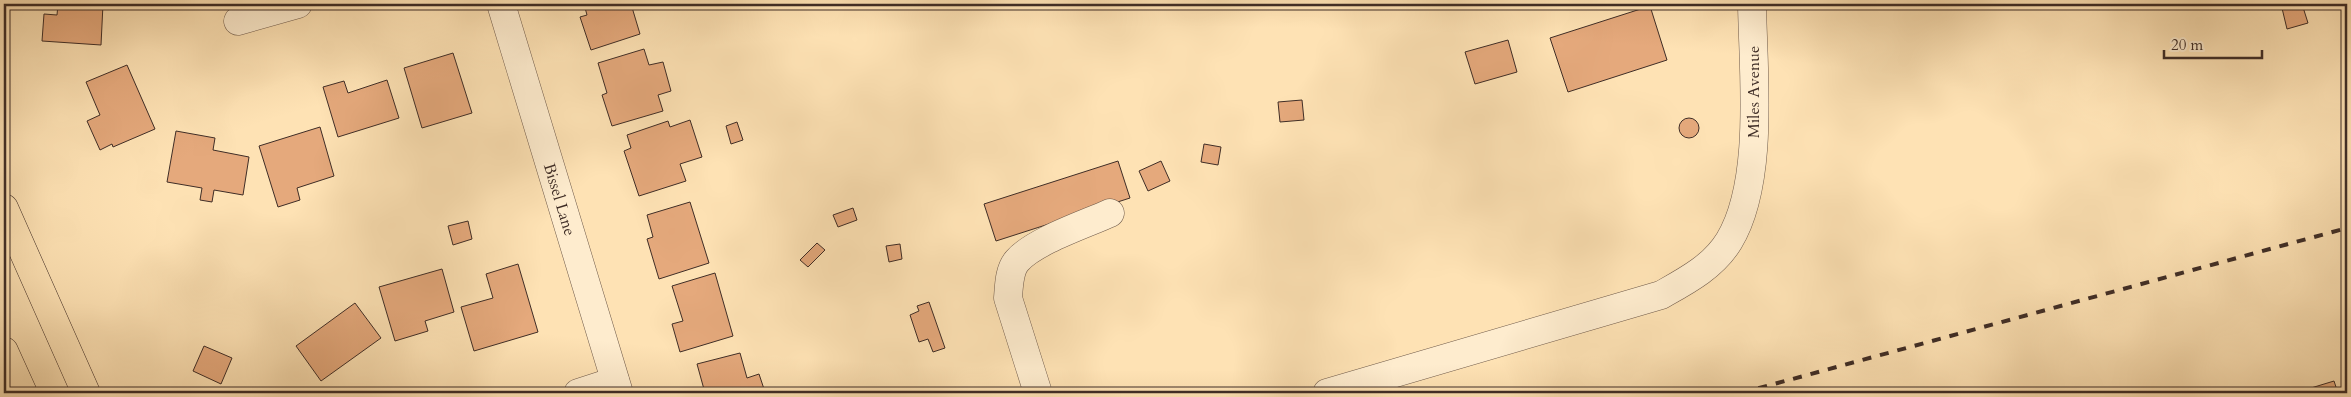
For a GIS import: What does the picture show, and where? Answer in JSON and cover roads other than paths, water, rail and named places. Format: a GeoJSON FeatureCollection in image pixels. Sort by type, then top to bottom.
{"type":"FeatureCollection","features":[{"type":"Feature","properties":{"kind":"main road"},"geometry":{"type":"LineString","coordinates":[[4,208],[86,393]]}},
{"type":"Feature","properties":{"kind":"main road"},"geometry":{"type":"LineString","coordinates":[[4,351],[23,393]]}},
{"type":"Feature","properties":{"kind":"street"},"geometry":{"type":"LineString","coordinates":[[238,21],[298,4]]}},
{"type":"Feature","properties":{"kind":"street","name":"Bissel Lane"},"geometry":{"type":"LineString","coordinates":[[501,4],[617,387]]}},
{"type":"Feature","properties":{"kind":"street","name":"Miles Avenue"},"geometry":{"type":"LineString","coordinates":[[1327,393],[1660,295],[1692,279],[1710,263],[1729,242],[1738,222],[1751,181],[1754,137],[1752,4]]}},
{"type":"Feature","properties":{"kind":"street"},"geometry":{"type":"LineString","coordinates":[[1038,393],[1008,298],[1009,282],[1016,262],[1030,249],[1110,214]]}},
{"type":"Feature","properties":{"kind":"street"},"geometry":{"type":"LineString","coordinates":[[578,393],[617,387]]}},
{"type":"Feature","properties":{"kind":"railway"},"geometry":{"type":"LineString","coordinates":[[1741,393],[2347,228]]}}]}
